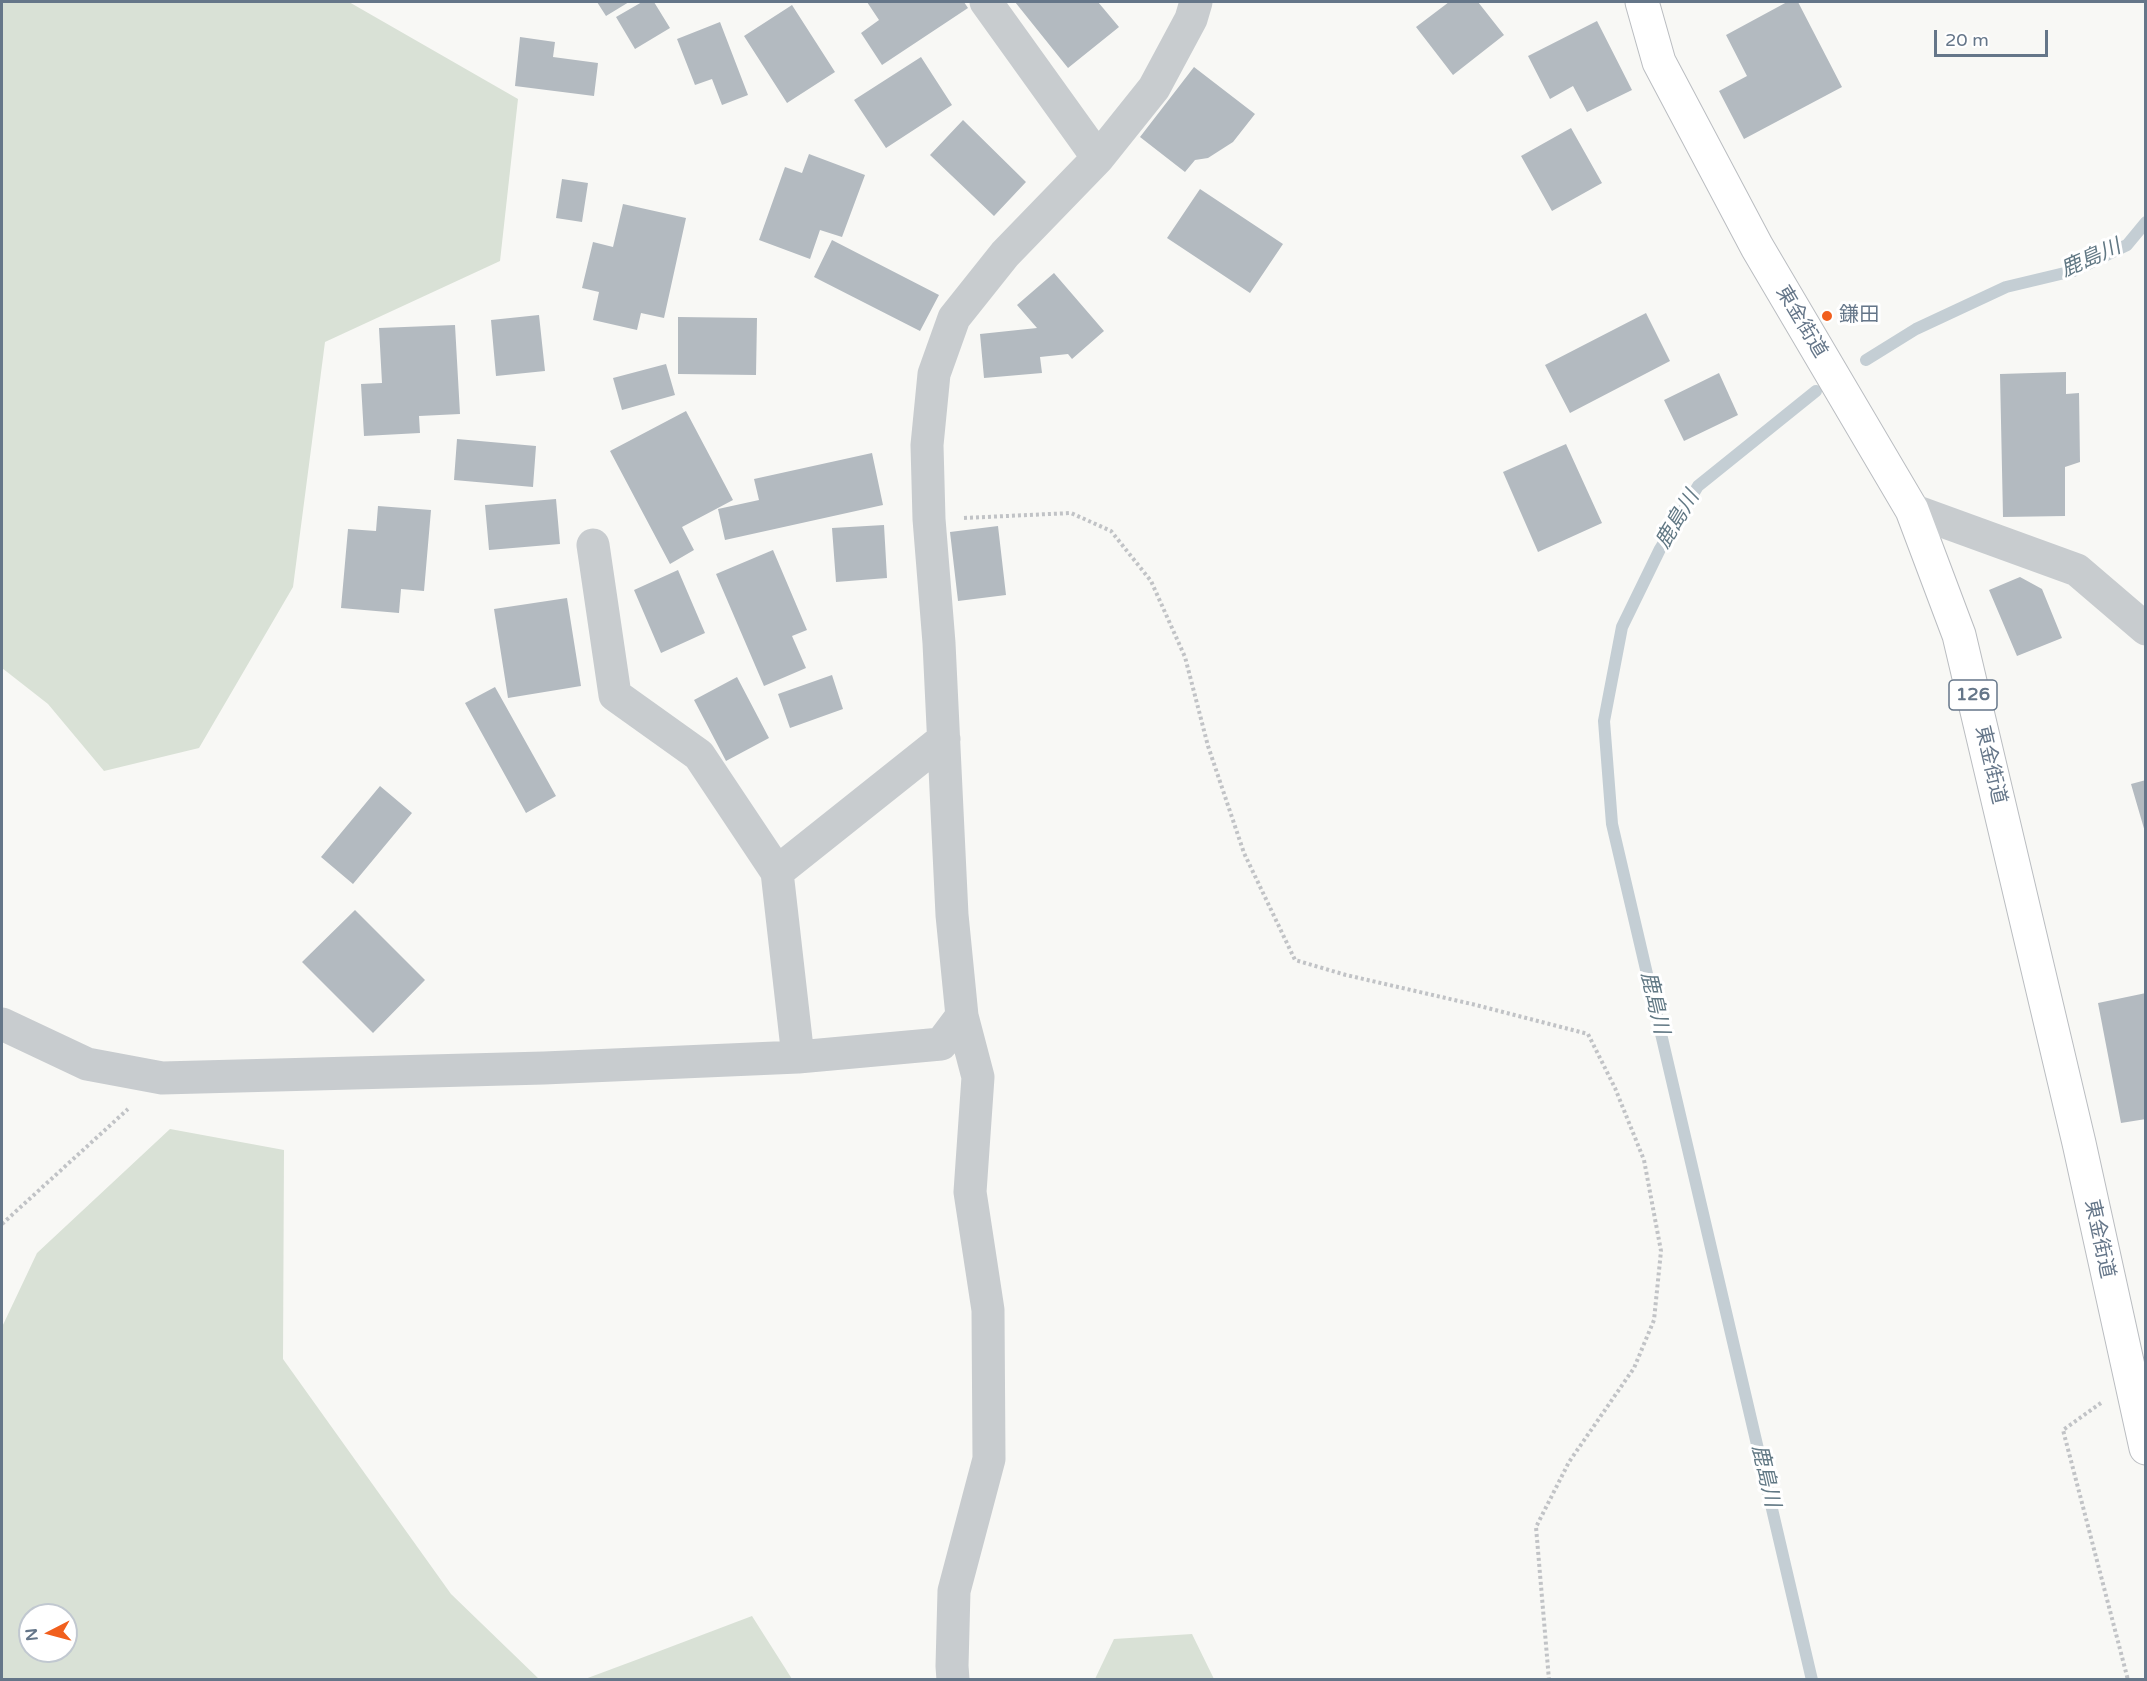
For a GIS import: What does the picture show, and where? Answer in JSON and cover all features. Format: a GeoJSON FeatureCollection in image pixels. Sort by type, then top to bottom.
{"type":"FeatureCollection","features":[{"type":"Feature","properties":{"kind":"highway","name":"東金街道"},"geometry":{"type":"LineString","coordinates":[[1642,2],[1659,62],[1746,227],[1912,510],[1959,635],[2079,1143],[2145,1448]]}},
{"type":"Feature","properties":{"kind":"street"},"geometry":{"type":"LineString","coordinates":[[986,2],[1098,158]]}},
{"type":"Feature","properties":{"kind":"street"},"geometry":{"type":"LineString","coordinates":[[953,1680],[954,1591],[989,1459],[988,1310],[970,1192],[978,1077],[962,1016],[952,915],[944,740],[929,519],[927,445],[934,374],[954,318],[1005,254],[1098,158],[1154,88],[1191,19],[1196,2]]}},
{"type":"Feature","properties":{"kind":"street"},"geometry":{"type":"LineString","coordinates":[[1912,510],[2077,570],[2145,629]]}},
{"type":"Feature","properties":{"kind":"street"},"geometry":{"type":"LineString","coordinates":[[593,545],[615,695],[699,755],[777,872],[798,1057]]}},
{"type":"Feature","properties":{"kind":"street"},"geometry":{"type":"LineString","coordinates":[[777,872],[944,740]]}},
{"type":"Feature","properties":{"kind":"street"},"geometry":{"type":"LineString","coordinates":[[2,1024],[87,1064],[162,1078],[533,1068],[798,1057],[941,1044],[962,1016]]}},
{"type":"Feature","properties":{"kind":"path"},"geometry":{"type":"LineString","coordinates":[[929,519],[1071,513],[1111,531],[1152,581],[1185,657],[1208,746],[1244,854],[1295,960],[1346,975],[1588,1034],[1615,1088],[1644,1160],[1661,1251],[1654,1320],[1634,1368],[1569,1462],[1536,1527],[1549,1680]]}},
{"type":"Feature","properties":{"kind":"path"},"geometry":{"type":"LineString","coordinates":[[2,1224],[162,1078]]}},
{"type":"Feature","properties":{"kind":"path"},"geometry":{"type":"LineString","coordinates":[[2128,1680],[2063,1430],[2130,1381]]}},
{"type":"Feature","properties":{"kind":"shaded area"},"geometry":{"type":"Polygon","coordinates":[[[2,2],[349,2],[518,99],[500,261],[325,342],[293,587],[199,748],[104,771],[48,704],[2,668],[2,2]]]}},
{"type":"Feature","properties":{"kind":"shaded area"},"geometry":{"type":"Polygon","coordinates":[[[170,1129],[284,1150],[283,1359],[451,1594],[539,1679],[2,1679],[2,1327],[37,1253],[170,1129]]]}},
{"type":"Feature","properties":{"kind":"shaded area"},"geometry":{"type":"Polygon","coordinates":[[[752,1616],[792,1679],[585,1679],[636,1660],[752,1616]]]}},
{"type":"Feature","properties":{"kind":"shaded area"},"geometry":{"type":"Polygon","coordinates":[[[1192,1634],[1214,1679],[1095,1679],[1114,1639],[1192,1634]]]}},
{"type":"Feature","properties":{"kind":"building"},"geometry":{"type":"Polygon","coordinates":[[[597,2],[629,2],[606,16],[597,2]]]}},
{"type":"Feature","properties":{"kind":"building"},"geometry":{"type":"Polygon","coordinates":[[[642,2],[654,2],[670,28],[635,49],[616,17],[642,2]]]}},
{"type":"Feature","properties":{"kind":"building"},"geometry":{"type":"Polygon","coordinates":[[[867,2],[964,2],[968,8],[882,65],[861,33],[879,20],[867,2]]]}},
{"type":"Feature","properties":{"kind":"building"},"geometry":{"type":"Polygon","coordinates":[[[1015,2],[1098,2],[1119,27],[1068,68],[1015,2]]]}},
{"type":"Feature","properties":{"kind":"building"},"geometry":{"type":"Polygon","coordinates":[[[1449,2],[1478,2],[1504,35],[1453,75],[1416,27],[1449,2]]]}},
{"type":"Feature","properties":{"kind":"building"},"geometry":{"type":"Polygon","coordinates":[[[1787,2],[1798,2],[1842,87],[1744,139],[1719,91],[1747,76],[1726,35],[1787,2]]]}},
{"type":"Feature","properties":{"kind":"building"},"geometry":{"type":"Polygon","coordinates":[[[792,5],[835,72],[787,103],[744,36],[792,5]]]}},
{"type":"Feature","properties":{"kind":"building"},"geometry":{"type":"Polygon","coordinates":[[[1597,21],[1632,90],[1587,112],[1573,86],[1550,99],[1528,56],[1597,21]]]}},
{"type":"Feature","properties":{"kind":"building"},"geometry":{"type":"Polygon","coordinates":[[[720,22],[748,95],[722,105],[712,79],[695,85],[677,39],[720,22]]]}},
{"type":"Feature","properties":{"kind":"building"},"geometry":{"type":"Polygon","coordinates":[[[520,37],[555,42],[553,57],[598,63],[594,96],[515,86],[520,37]]]}},
{"type":"Feature","properties":{"kind":"building"},"geometry":{"type":"Polygon","coordinates":[[[921,57],[952,105],[886,148],[854,100],[921,57]]]}},
{"type":"Feature","properties":{"kind":"building"},"geometry":{"type":"Polygon","coordinates":[[[1194,67],[1255,114],[1233,142],[1208,158],[1195,160],[1185,172],[1140,137],[1194,67]]]}},
{"type":"Feature","properties":{"kind":"building"},"geometry":{"type":"Polygon","coordinates":[[[963,120],[1026,182],[994,216],[930,155],[963,120]]]}},
{"type":"Feature","properties":{"kind":"building"},"geometry":{"type":"Polygon","coordinates":[[[1571,128],[1602,183],[1552,211],[1521,156],[1571,128]]]}},
{"type":"Feature","properties":{"kind":"building"},"geometry":{"type":"Polygon","coordinates":[[[809,154],[865,175],[842,237],[820,230],[810,259],[759,240],[785,167],[802,173],[809,154]]]}},
{"type":"Feature","properties":{"kind":"building"},"geometry":{"type":"Polygon","coordinates":[[[562,179],[588,183],[582,222],[556,218],[562,179]]]}},
{"type":"Feature","properties":{"kind":"building"},"geometry":{"type":"Polygon","coordinates":[[[1200,189],[1283,244],[1250,293],[1167,238],[1200,189]]]}},
{"type":"Feature","properties":{"kind":"building"},"geometry":{"type":"Polygon","coordinates":[[[623,204],[686,218],[664,318],[641,313],[637,330],[593,320],[599,292],[582,288],[593,242],[613,247],[623,204]]]}},
{"type":"Feature","properties":{"kind":"building"},"geometry":{"type":"Polygon","coordinates":[[[832,240],[939,295],[920,331],[814,277],[832,240]]]}},
{"type":"Feature","properties":{"kind":"building"},"geometry":{"type":"Polygon","coordinates":[[[1054,273],[1104,331],[1072,359],[1068,354],[1040,357],[1042,373],[984,378],[980,334],[1037,328],[1017,305],[1054,273]]]}},
{"type":"Feature","properties":{"kind":"building"},"geometry":{"type":"Polygon","coordinates":[[[1646,313],[1670,361],[1570,413],[1545,365],[1646,313]]]}},
{"type":"Feature","properties":{"kind":"building"},"geometry":{"type":"Polygon","coordinates":[[[539,315],[545,371],[496,376],[491,320],[539,315]]]}},
{"type":"Feature","properties":{"kind":"building"},"geometry":{"type":"Polygon","coordinates":[[[678,317],[757,318],[756,375],[678,374],[678,317]]]}},
{"type":"Feature","properties":{"kind":"building"},"geometry":{"type":"Polygon","coordinates":[[[455,325],[460,414],[419,416],[420,433],[364,436],[361,384],[382,383],[379,328],[455,325]]]}},
{"type":"Feature","properties":{"kind":"building"},"geometry":{"type":"Polygon","coordinates":[[[666,364],[675,395],[622,410],[613,378],[666,364]]]}},
{"type":"Feature","properties":{"kind":"building"},"geometry":{"type":"Polygon","coordinates":[[[2066,372],[2066,394],[2079,393],[2080,462],[2065,467],[2065,516],[2003,517],[2000,374],[2066,372]]]}},
{"type":"Feature","properties":{"kind":"building"},"geometry":{"type":"Polygon","coordinates":[[[1719,373],[1738,415],[1684,441],[1664,400],[1719,373]]]}},
{"type":"Feature","properties":{"kind":"building"},"geometry":{"type":"Polygon","coordinates":[[[686,411],[733,500],[682,527],[694,550],[670,564],[610,451],[686,411]]]}},
{"type":"Feature","properties":{"kind":"building"},"geometry":{"type":"Polygon","coordinates":[[[457,439],[536,446],[533,487],[454,480],[457,439]]]}},
{"type":"Feature","properties":{"kind":"building"},"geometry":{"type":"Polygon","coordinates":[[[1566,444],[1602,523],[1538,552],[1503,472],[1566,444]]]}},
{"type":"Feature","properties":{"kind":"building"},"geometry":{"type":"Polygon","coordinates":[[[872,453],[883,505],[725,540],[718,509],[759,500],[754,479],[872,453]]]}},
{"type":"Feature","properties":{"kind":"building"},"geometry":{"type":"Polygon","coordinates":[[[556,499],[560,544],[489,550],[485,505],[556,499]]]}},
{"type":"Feature","properties":{"kind":"building"},"geometry":{"type":"Polygon","coordinates":[[[378,506],[431,510],[424,591],[401,589],[399,613],[341,608],[348,529],[376,531],[378,506]]]}},
{"type":"Feature","properties":{"kind":"building"},"geometry":{"type":"Polygon","coordinates":[[[884,525],[887,578],[836,582],[832,528],[884,525]]]}},
{"type":"Feature","properties":{"kind":"building"},"geometry":{"type":"Polygon","coordinates":[[[998,526],[1006,595],[958,601],[950,532],[998,526]]]}},
{"type":"Feature","properties":{"kind":"building"},"geometry":{"type":"Polygon","coordinates":[[[773,550],[807,630],[792,636],[806,668],[764,686],[716,574],[773,550]]]}},
{"type":"Feature","properties":{"kind":"building"},"geometry":{"type":"Polygon","coordinates":[[[678,570],[705,633],[661,653],[634,590],[678,570]]]}},
{"type":"Feature","properties":{"kind":"building"},"geometry":{"type":"Polygon","coordinates":[[[2020,577],[2042,589],[2062,638],[2017,656],[1989,590],[2020,577]]]}},
{"type":"Feature","properties":{"kind":"building"},"geometry":{"type":"Polygon","coordinates":[[[567,598],[581,686],[508,698],[494,609],[567,598]]]}},
{"type":"Feature","properties":{"kind":"building"},"geometry":{"type":"Polygon","coordinates":[[[832,675],[843,709],[790,728],[778,694],[832,675]]]}},
{"type":"Feature","properties":{"kind":"building"},"geometry":{"type":"Polygon","coordinates":[[[737,677],[769,738],[726,761],[694,700],[737,677]]]}},
{"type":"Feature","properties":{"kind":"building"},"geometry":{"type":"Polygon","coordinates":[[[495,687],[556,796],[526,813],[465,703],[495,687]]]}},
{"type":"Feature","properties":{"kind":"building"},"geometry":{"type":"Polygon","coordinates":[[[2146,780],[2146,832],[2145,832],[2131,784],[2146,780]]]}},
{"type":"Feature","properties":{"kind":"building"},"geometry":{"type":"Polygon","coordinates":[[[380,786],[412,813],[353,884],[321,857],[380,786]]]}},
{"type":"Feature","properties":{"kind":"building"},"geometry":{"type":"Polygon","coordinates":[[[355,910],[425,980],[373,1033],[302,962],[355,910]]]}},
{"type":"Feature","properties":{"kind":"building"},"geometry":{"type":"Polygon","coordinates":[[[2146,993],[2146,1119],[2121,1123],[2098,1003],[2146,993]]]}},
{"type":"Feature","properties":{"kind":"waterway","name":"鹿島川"},"geometry":{"type":"LineString","coordinates":[[1866,360],[1916,329],[2006,287],[2073,271],[2127,245],[2146,222]]}},
{"type":"Feature","properties":{"kind":"waterway","name":"鹿島川"},"geometry":{"type":"LineString","coordinates":[[1812,1680],[1612,824],[1604,721],[1622,627],[1660,549],[1698,486],[1816,391]]}},
{"type":"Feature","properties":{"kind":"place","name":"鎌田"},"geometry":{"type":"Point","coordinates":[1827,316]}}]}
